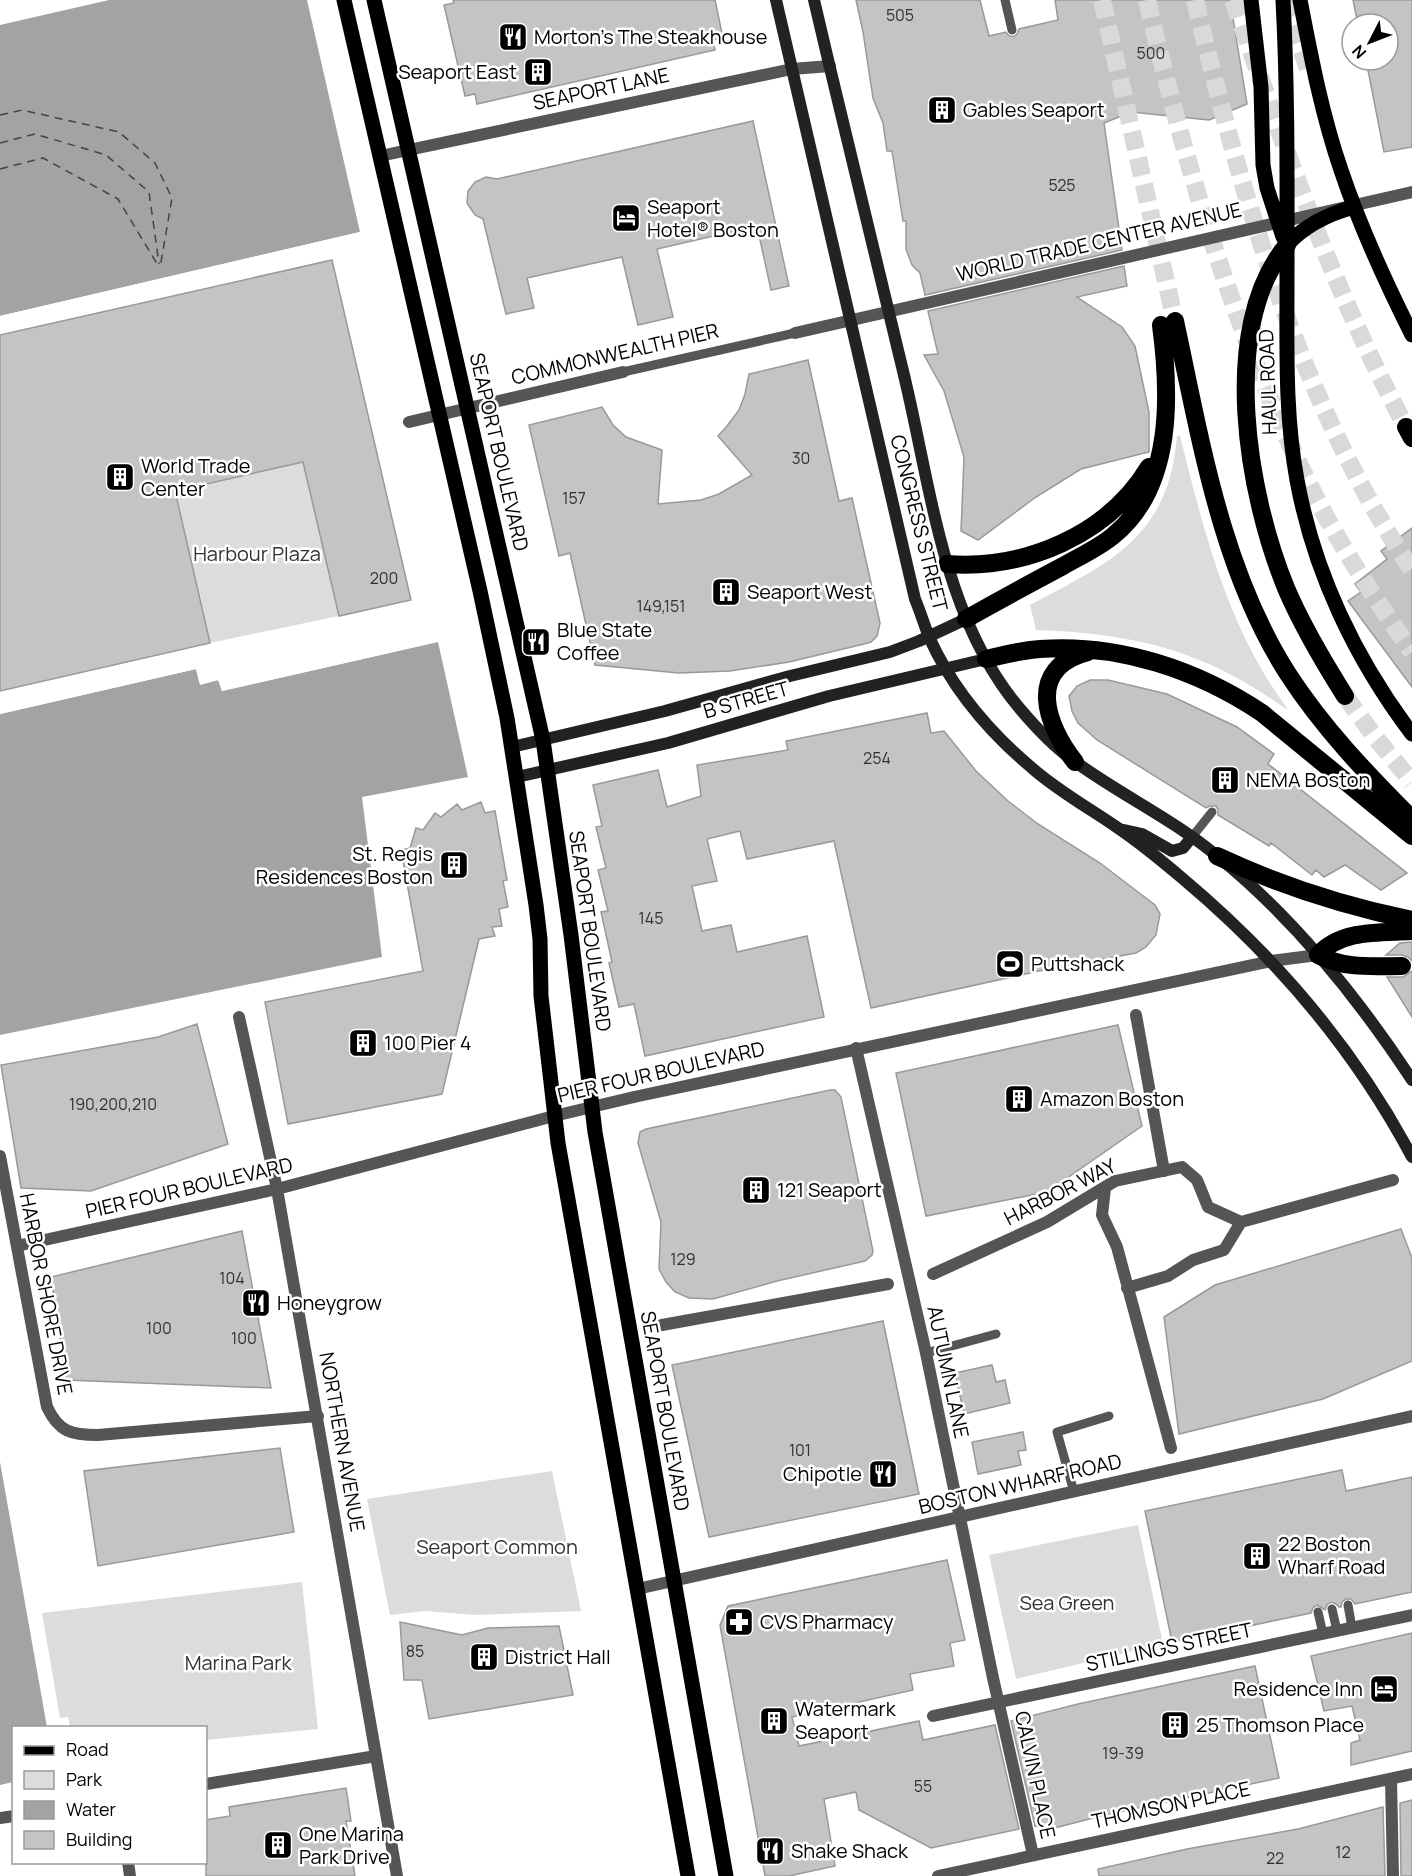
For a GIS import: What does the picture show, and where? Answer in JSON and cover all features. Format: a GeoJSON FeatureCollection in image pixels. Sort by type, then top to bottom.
{"type":"FeatureCollection","features":[{"type":"Feature","properties":{"kind":"highway"},"geometry":{"type":"LineString","coordinates":[[1287,245],[1268,274],[1252,318],[1246,378],[1250,451],[1262,510],[1285,585],[1310,638],[1345,696]]}},
{"type":"Feature","properties":{"kind":"highway"},"geometry":{"type":"LineString","coordinates":[[966,619],[1101,544],[1122,528],[1139,506],[1148,490],[1159,460],[1164,422],[1168,323],[1222,521],[1236,567],[1258,619],[1288,675],[1323,724],[1356,762],[1412,819]]}},
{"type":"Feature","properties":{"kind":"highway"},"geometry":{"type":"LineString","coordinates":[[947,564],[983,565],[1020,559],[1057,545],[1095,525],[1122,502],[1143,477],[1154,458],[1164,422]]}},
{"type":"Feature","properties":{"kind":"highway"},"geometry":{"type":"LineString","coordinates":[[986,659],[1038,649],[1068,648],[1099,651],[1135,657],[1206,682],[1240,699],[1292,737],[1412,836]]}},
{"type":"Feature","properties":{"kind":"highway"},"geometry":{"type":"LineString","coordinates":[[1075,762],[1053,726],[1048,711],[1047,691],[1051,679],[1063,663],[1083,653],[1099,651]]}},
{"type":"Feature","properties":{"kind":"highway"},"geometry":{"type":"LineString","coordinates":[[1217,855],[1299,890],[1412,920]]}},
{"type":"Feature","properties":{"kind":"highway"},"geometry":{"type":"LineString","coordinates":[[1402,966],[1354,966],[1329,961],[1318,955],[1334,941],[1350,936],[1412,931]]}},
{"type":"Feature","properties":{"kind":"main road"},"geometry":{"type":"LineString","coordinates":[[344,0],[489,632],[512,747],[540,939],[541,996],[554,1116],[688,1876]]}},
{"type":"Feature","properties":{"kind":"main road","name":"SEAPORT BOULEVARD"},"geometry":{"type":"LineString","coordinates":[[374,0],[543,740],[571,935],[591,1107],[726,1876]]}},
{"type":"Feature","properties":{"kind":"main road","name":"CONGRESS STREET"},"geometry":{"type":"LineString","coordinates":[[776,0],[915,598],[929,636],[946,669],[988,726],[1024,761],[1058,788],[1120,829],[1219,910],[1271,961],[1320,1018],[1365,1079],[1412,1157]]}},
{"type":"Feature","properties":{"kind":"main road","name":"CONGRESS STREET"},"geometry":{"type":"LineString","coordinates":[[814,0],[947,564],[966,619],[986,659],[1020,709],[1053,743],[1075,762],[1153,810],[1217,855],[1267,902],[1318,955],[1371,1022],[1412,1080]]}},
{"type":"Feature","properties":{"kind":"main road"},"geometry":{"type":"LineString","coordinates":[[1251,0],[1262,98],[1263,165],[1274,210],[1287,245],[1311,224],[1332,213],[1354,207]]}},
{"type":"Feature","properties":{"kind":"main road","name":"HAUL ROAD"},"geometry":{"type":"LineString","coordinates":[[1283,0],[1288,106],[1289,416],[1297,481],[1306,521],[1325,580],[1353,642],[1412,734]]}},
{"type":"Feature","properties":{"kind":"main road"},"geometry":{"type":"LineString","coordinates":[[1300,0],[1319,97],[1334,148],[1354,207],[1412,335]]}},
{"type":"Feature","properties":{"kind":"main road","name":"B STREET"},"geometry":{"type":"LineString","coordinates":[[512,747],[665,711],[790,676],[890,652],[966,619]]}},
{"type":"Feature","properties":{"kind":"main road","name":"B STREET"},"geometry":{"type":"LineString","coordinates":[[517,777],[681,739],[829,696],[986,659]]}},
{"type":"Feature","properties":{"kind":"main road"},"geometry":{"type":"LineString","coordinates":[[1120,829],[1142,834],[1172,851],[1183,848],[1192,837]]}},
{"type":"Feature","properties":{"kind":"street","name":"SEAPORT LANE"},"geometry":{"type":"LineString","coordinates":[[380,156],[792,69],[830,66]]}},
{"type":"Feature","properties":{"kind":"street","name":"WORLD TRADE CENTER AVENUE"},"geometry":{"type":"LineString","coordinates":[[795,333],[1412,193]]}},
{"type":"Feature","properties":{"kind":"street","name":"COMMONWEALTH PIER"},"geometry":{"type":"LineString","coordinates":[[409,422],[623,372]]}},
{"type":"Feature","properties":{"kind":"street","name":"PIER FOUR BOULEVARD"},"geometry":{"type":"LineString","coordinates":[[17,1246],[277,1189],[591,1107],[856,1048],[1271,961],[1318,955]]}},
{"type":"Feature","properties":{"kind":"street"},"geometry":{"type":"LineString","coordinates":[[1136,1015],[1164,1171]]}},
{"type":"Feature","properties":{"kind":"street","name":"NORTHERN AVENUE"},"geometry":{"type":"LineString","coordinates":[[239,1017],[277,1189],[398,1876]]}},
{"type":"Feature","properties":{"kind":"street","name":"AUTUMN LANE"},"geometry":{"type":"LineString","coordinates":[[856,1048],[926,1353],[1000,1704]]}},
{"type":"Feature","properties":{"kind":"street","name":"HARBOR SHORE DRIVE"},"geometry":{"type":"LineString","coordinates":[[0,1156],[47,1407],[54,1422],[64,1430],[78,1434],[98,1435],[318,1416]]}},
{"type":"Feature","properties":{"kind":"street","name":"HARBOR WAY"},"geometry":{"type":"LineString","coordinates":[[933,1274],[1047,1222],[1115,1181],[1182,1167],[1197,1180],[1208,1207],[1241,1222]]}},
{"type":"Feature","properties":{"kind":"street"},"geometry":{"type":"LineString","coordinates":[[1127,1288],[1168,1276],[1193,1260],[1224,1250],[1241,1222],[1393,1180]]}},
{"type":"Feature","properties":{"kind":"street"},"geometry":{"type":"LineString","coordinates":[[1104,1188],[1102,1215],[1117,1247],[1171,1448]]}},
{"type":"Feature","properties":{"kind":"street"},"geometry":{"type":"LineString","coordinates":[[662,1325],[888,1284]]}},
{"type":"Feature","properties":{"kind":"street","name":"BOSTON WHARF ROAD"},"geometry":{"type":"LineString","coordinates":[[637,1589],[1412,1416]]}},
{"type":"Feature","properties":{"kind":"street","name":"STILLINGS STREET"},"geometry":{"type":"LineString","coordinates":[[933,1716],[1000,1704],[1412,1615]]}},
{"type":"Feature","properties":{"kind":"street","name":"CALVIN PLACE"},"geometry":{"type":"LineString","coordinates":[[1000,1704],[1033,1855]]}},
{"type":"Feature","properties":{"kind":"street"},"geometry":{"type":"LineString","coordinates":[[207,1784],[376,1756]]}},
{"type":"Feature","properties":{"kind":"street","name":"THOMSON PLACE"},"geometry":{"type":"LineString","coordinates":[[938,1876],[1412,1774]]}},
{"type":"Feature","properties":{"kind":"street"},"geometry":{"type":"LineString","coordinates":[[1391,1779],[1393,1876]]}},
{"type":"Feature","properties":{"kind":"lane"},"geometry":{"type":"LineString","coordinates":[[1005,0],[1012,30]]}},
{"type":"Feature","properties":{"kind":"lane"},"geometry":{"type":"LineString","coordinates":[[1354,207],[1412,193]]}},
{"type":"Feature","properties":{"kind":"lane","name":"COMMONWEALTH PIER"},"geometry":{"type":"LineString","coordinates":[[623,372],[795,333]]}},
{"type":"Feature","properties":{"kind":"lane"},"geometry":{"type":"LineString","coordinates":[[1192,837],[1212,812]]}},
{"type":"Feature","properties":{"kind":"lane"},"geometry":{"type":"LineString","coordinates":[[926,1353],[996,1334]]}},
{"type":"Feature","properties":{"kind":"lane"},"geometry":{"type":"LineString","coordinates":[[1074,1492],[1057,1431],[1109,1416]]}},
{"type":"Feature","properties":{"kind":"lane"},"geometry":{"type":"LineString","coordinates":[[1348,1605],[1353,1628]]}},
{"type":"Feature","properties":{"kind":"lane"},"geometry":{"type":"LineString","coordinates":[[1332,1609],[1337,1631]]}},
{"type":"Feature","properties":{"kind":"lane"},"geometry":{"type":"LineString","coordinates":[[1318,1612],[1323,1634]]}},
{"type":"Feature","properties":{"kind":"green space"},"geometry":{"type":"Polygon","coordinates":[[[1177,436],[1180,436],[1198,507],[1233,611],[1248,645],[1286,709],[1227,673],[1198,659],[1168,649],[1105,635],[1036,630],[1030,605],[1109,560],[1130,543],[1148,523],[1162,500],[1172,471],[1177,436]]]}},
{"type":"Feature","properties":{"kind":"green space","name":"Harbour Plaza"},"geometry":{"type":"Polygon","coordinates":[[[303,462],[339,616],[210,643],[175,491],[303,462]]]}},
{"type":"Feature","properties":{"kind":"green space","name":"Seaport Common"},"geometry":{"type":"Polygon","coordinates":[[[552,1471],[581,1611],[476,1615],[425,1611],[390,1615],[367,1499],[552,1471]]]}},
{"type":"Feature","properties":{"kind":"green space","name":"Sea Green"},"geometry":{"type":"Polygon","coordinates":[[[1138,1525],[1163,1644],[1016,1679],[989,1555],[1138,1525]]]}},
{"type":"Feature","properties":{"kind":"green space","name":"Marina Park"},"geometry":{"type":"Polygon","coordinates":[[[302,1582],[318,1729],[207,1740],[207,1726],[70,1726],[68,1717],[60,1718],[42,1613],[302,1582]]]}},
{"type":"Feature","properties":{"kind":"water"},"geometry":{"type":"Polygon","coordinates":[[[109,0],[307,0],[360,232],[0,316],[0,25],[109,0]]]}},
{"type":"Feature","properties":{"kind":"water"},"geometry":{"type":"Polygon","coordinates":[[[438,642],[468,777],[362,797],[382,957],[0,1035],[0,714],[196,669],[200,684],[219,680],[222,691],[438,642]]]}},
{"type":"Feature","properties":{"kind":"water"},"geometry":{"type":"Polygon","coordinates":[[[0,1462],[47,1726],[12,1726],[12,1782],[0,1785],[0,1462]]]}},
{"type":"Feature","properties":{"kind":"pier"},"geometry":{"type":"Polygon","coordinates":[[[360,232],[360,235],[0,319],[0,316],[360,232]]]}},
{"type":"Feature","properties":{"kind":"pier"},"geometry":{"type":"Polygon","coordinates":[[[437,639],[441,641],[222,691],[218,680],[200,685],[196,669],[0,714],[0,711],[196,666],[199,668],[202,681],[220,677],[224,688],[437,639]]]}},
{"type":"Feature","properties":{"kind":"building","name":"Seaport East"},"geometry":{"type":"Polygon","coordinates":[[[453,0],[715,0],[723,38],[713,40],[715,50],[477,104],[475,94],[465,96],[444,5],[454,3],[453,0]]]}},
{"type":"Feature","properties":{"kind":"building"},"geometry":{"type":"Polygon","coordinates":[[[856,0],[980,0],[989,36],[1006,32],[1013,37],[1019,29],[1058,20],[1055,0],[1230,0],[1247,104],[1209,120],[1131,112],[1104,123],[1122,250],[925,295],[920,273],[912,265],[906,249],[906,221],[903,221],[892,151],[887,151],[883,123],[873,98],[856,0]]]}},
{"type":"Feature","properties":{"kind":"building"},"geometry":{"type":"Polygon","coordinates":[[[1353,0],[1412,0],[1412,147],[1384,152],[1368,72],[1400,72],[1400,12],[1356,12],[1353,0]]]}},
{"type":"Feature","properties":{"kind":"building","name":"Seaport Hotel® Boston"},"geometry":{"type":"Polygon","coordinates":[[[753,121],[789,286],[771,290],[757,226],[657,249],[673,317],[638,325],[622,257],[527,278],[534,308],[506,314],[483,219],[475,215],[467,203],[468,191],[475,182],[486,177],[497,179],[753,121]]]}},
{"type":"Feature","properties":{"kind":"building","name":"World Trade Center"},"geometry":{"type":"Polygon","coordinates":[[[332,260],[411,600],[339,616],[303,462],[175,491],[210,643],[0,691],[0,335],[332,260]]]}},
{"type":"Feature","properties":{"kind":"building"},"geometry":{"type":"Polygon","coordinates":[[[1124,266],[1127,286],[1077,297],[1122,327],[1135,346],[1149,412],[1149,452],[1081,469],[1036,497],[978,540],[961,531],[964,457],[944,391],[924,355],[938,354],[928,311],[1124,266]]]}},
{"type":"Feature","properties":{"kind":"building"},"geometry":{"type":"Polygon","coordinates":[[[808,360],[839,501],[852,498],[880,623],[877,636],[871,642],[789,662],[730,671],[679,673],[595,665],[570,553],[559,556],[529,425],[602,407],[613,425],[626,437],[662,450],[658,504],[701,500],[719,494],[752,475],[718,436],[739,410],[749,374],[808,360]]]}},
{"type":"Feature","properties":{"kind":"building"},"geometry":{"type":"Polygon","coordinates":[[[1412,528],[1412,687],[1348,601],[1361,592],[1355,584],[1387,559],[1381,551],[1412,528]]]}},
{"type":"Feature","properties":{"kind":"building","name":"NEMA Boston"},"geometry":{"type":"Polygon","coordinates":[[[1090,680],[1108,680],[1167,694],[1237,727],[1274,754],[1268,764],[1407,873],[1381,890],[1345,865],[1324,877],[1316,870],[1312,875],[1271,843],[1269,846],[1218,815],[1216,806],[1206,808],[1097,740],[1078,723],[1072,711],[1069,696],[1077,686],[1090,680]]]}},
{"type":"Feature","properties":{"kind":"building"},"geometry":{"type":"Polygon","coordinates":[[[927,713],[931,733],[944,731],[976,771],[1008,801],[1038,824],[1100,863],[1155,905],[1160,914],[1156,935],[1146,947],[1136,953],[1039,971],[871,1008],[834,841],[747,859],[740,831],[707,839],[717,881],[692,886],[702,931],[731,925],[737,952],[807,936],[824,1017],[645,1056],[634,1004],[619,1007],[609,963],[612,962],[601,912],[608,911],[598,870],[606,868],[596,827],[602,826],[593,785],[658,770],[667,807],[701,796],[697,765],[788,750],[786,741],[927,713]]]}},
{"type":"Feature","properties":{"kind":"building","name":"100 Pier 4"},"geometry":{"type":"Polygon","coordinates":[[[481,802],[485,813],[495,811],[507,880],[503,881],[508,907],[499,909],[502,926],[492,927],[495,936],[479,939],[442,1094],[288,1124],[265,1002],[423,971],[401,850],[410,848],[416,828],[423,830],[435,813],[441,817],[457,804],[462,810],[481,802]]]}},
{"type":"Feature","properties":{"kind":"building"},"geometry":{"type":"Polygon","coordinates":[[[1412,942],[1412,961],[1402,955],[1386,955],[1400,943],[1412,942]]]}},
{"type":"Feature","properties":{"kind":"building"},"geometry":{"type":"Polygon","coordinates":[[[1412,971],[1412,1017],[1387,977],[1403,977],[1412,971]]]}},
{"type":"Feature","properties":{"kind":"building"},"geometry":{"type":"Polygon","coordinates":[[[197,1024],[228,1144],[91,1191],[21,1188],[1,1065],[158,1037],[197,1024]]]}},
{"type":"Feature","properties":{"kind":"building","name":"Amazon Boston"},"geometry":{"type":"Polygon","coordinates":[[[1118,1025],[1142,1126],[1047,1192],[926,1216],[896,1073],[1118,1025]]]}},
{"type":"Feature","properties":{"kind":"building","name":"121 Seaport"},"geometry":{"type":"Polygon","coordinates":[[[835,1090],[841,1097],[872,1255],[865,1261],[777,1281],[713,1299],[689,1298],[675,1292],[659,1269],[661,1222],[638,1143],[640,1132],[835,1090]]]}},
{"type":"Feature","properties":{"kind":"building"},"geometry":{"type":"Polygon","coordinates":[[[1401,1229],[1412,1258],[1412,1361],[1323,1399],[1179,1434],[1164,1317],[1215,1285],[1401,1229]]]}},
{"type":"Feature","properties":{"kind":"building"},"geometry":{"type":"Polygon","coordinates":[[[242,1231],[271,1388],[66,1380],[51,1277],[242,1231]]]}},
{"type":"Feature","properties":{"kind":"building"},"geometry":{"type":"Polygon","coordinates":[[[883,1321],[919,1494],[709,1537],[672,1365],[883,1321]]]}},
{"type":"Feature","properties":{"kind":"building"},"geometry":{"type":"Polygon","coordinates":[[[992,1365],[996,1382],[1005,1380],[1010,1403],[964,1414],[955,1373],[992,1365]]]}},
{"type":"Feature","properties":{"kind":"building"},"geometry":{"type":"Polygon","coordinates":[[[1023,1432],[1026,1450],[1018,1451],[1021,1465],[978,1474],[972,1442],[1023,1432]]]}},
{"type":"Feature","properties":{"kind":"building"},"geometry":{"type":"Polygon","coordinates":[[[280,1448],[294,1532],[98,1566],[84,1471],[280,1448]]]}},
{"type":"Feature","properties":{"kind":"building","name":"22 Boston Wharf Road"},"geometry":{"type":"Polygon","coordinates":[[[1342,1470],[1346,1491],[1412,1477],[1412,1592],[1355,1604],[1351,1599],[1346,1599],[1342,1602],[1341,1607],[1331,1602],[1325,1610],[1317,1605],[1311,1613],[1172,1642],[1145,1511],[1342,1470]]]}},
{"type":"Feature","properties":{"kind":"building","name":"Watermark Seaport"},"geometry":{"type":"Polygon","coordinates":[[[947,1560],[965,1640],[950,1643],[954,1666],[910,1674],[913,1690],[792,1717],[799,1746],[919,1721],[923,1740],[995,1725],[1019,1829],[931,1848],[859,1810],[856,1792],[824,1799],[835,1866],[789,1876],[765,1876],[720,1625],[728,1606],[947,1560]]]}},
{"type":"Feature","properties":{"kind":"building","name":"District Hall"},"geometry":{"type":"Polygon","coordinates":[[[400,1622],[462,1635],[488,1628],[559,1626],[573,1695],[429,1719],[422,1680],[404,1680],[400,1622]]]}},
{"type":"Feature","properties":{"kind":"building"},"geometry":{"type":"Polygon","coordinates":[[[1412,1633],[1412,1751],[1351,1765],[1351,1743],[1360,1740],[1352,1706],[1324,1711],[1311,1656],[1412,1633]]]}},
{"type":"Feature","properties":{"kind":"building","name":"25 Thomson Place"},"geometry":{"type":"Polygon","coordinates":[[[1255,1666],[1279,1778],[1101,1816],[1039,1832],[1038,1825],[1035,1826],[1011,1721],[1078,1704],[1255,1666]]]}},
{"type":"Feature","properties":{"kind":"building","name":"One Marina Park Drive"},"geometry":{"type":"Polygon","coordinates":[[[346,1788],[351,1821],[346,1821],[355,1876],[206,1876],[207,1820],[230,1816],[229,1807],[346,1788]]]}},
{"type":"Feature","properties":{"kind":"building"},"geometry":{"type":"Polygon","coordinates":[[[1412,1800],[1412,1876],[1401,1876],[1400,1803],[1412,1800]]]}},
{"type":"Feature","properties":{"kind":"building"},"geometry":{"type":"Polygon","coordinates":[[[1383,1807],[1385,1876],[1099,1876],[1098,1869],[1187,1849],[1298,1829],[1383,1807]]]}},
{"type":"Feature","properties":{"kind":"ferry route"},"geometry":{"type":"LineString","coordinates":[[0,115],[22,110],[119,132],[155,163],[172,198],[160,268]]}},
{"type":"Feature","properties":{"kind":"ferry route"},"geometry":{"type":"LineString","coordinates":[[0,143],[35,134],[106,155],[149,192],[159,264]]}},
{"type":"Feature","properties":{"kind":"ferry route"},"geometry":{"type":"LineString","coordinates":[[0,169],[43,158],[118,199],[159,267]]}},
{"type":"Feature","properties":{"kind":"tunnel"},"geometry":{"type":"LineString","coordinates":[[1102,0],[1175,321]]}},
{"type":"Feature","properties":{"kind":"tunnel"},"geometry":{"type":"LineString","coordinates":[[1147,0],[1195,184],[1234,306],[1257,366],[1281,424],[1319,504],[1357,569],[1412,652]]}},
{"type":"Feature","properties":{"kind":"tunnel"},"geometry":{"type":"LineString","coordinates":[[1195,0],[1232,147],[1254,221],[1306,368],[1373,506],[1412,570]]}},
{"type":"Feature","properties":{"kind":"tunnel"},"geometry":{"type":"LineString","coordinates":[[1233,0],[1311,217],[1355,323],[1406,427]]}},
{"type":"Feature","properties":{"kind":"tunnel"},"geometry":{"type":"LineString","coordinates":[[1284,0],[1310,74]]}},
{"type":"Feature","properties":{"kind":"tunnel"},"geometry":{"type":"LineString","coordinates":[[1345,696],[1412,782]]}},
{"type":"Feature","properties":{"kind":"place","name":"Morton's The Steakhouse"},"geometry":{"type":"Point","coordinates":[513,37]}},
{"type":"Feature","properties":{"kind":"place","name":"Seaport East"},"geometry":{"type":"Point","coordinates":[538,72]}},
{"type":"Feature","properties":{"kind":"place","name":"Gables Seaport"},"geometry":{"type":"Point","coordinates":[942,110]}},
{"type":"Feature","properties":{"kind":"place","name":"Seaport Hotel® Boston"},"geometry":{"type":"Point","coordinates":[626,218]}},
{"type":"Feature","properties":{"kind":"place","name":"World Trade Center"},"geometry":{"type":"Point","coordinates":[120,477]}},
{"type":"Feature","properties":{"kind":"place","name":"Seaport West"},"geometry":{"type":"Point","coordinates":[726,592]}},
{"type":"Feature","properties":{"kind":"place","name":"Blue State Coffee"},"geometry":{"type":"Point","coordinates":[536,642]}},
{"type":"Feature","properties":{"kind":"place","name":"NEMA Boston"},"geometry":{"type":"Point","coordinates":[1225,780]}},
{"type":"Feature","properties":{"kind":"place","name":"St. Regis Residences Boston"},"geometry":{"type":"Point","coordinates":[454,865]}},
{"type":"Feature","properties":{"kind":"place","name":"Puttshack"},"geometry":{"type":"Point","coordinates":[1010,964]}},
{"type":"Feature","properties":{"kind":"place","name":"100 Pier 4"},"geometry":{"type":"Point","coordinates":[363,1043]}},
{"type":"Feature","properties":{"kind":"place","name":"Amazon Boston"},"geometry":{"type":"Point","coordinates":[1019,1099]}},
{"type":"Feature","properties":{"kind":"place","name":"121 Seaport"},"geometry":{"type":"Point","coordinates":[756,1190]}},
{"type":"Feature","properties":{"kind":"place","name":"Honeygrow"},"geometry":{"type":"Point","coordinates":[256,1303]}},
{"type":"Feature","properties":{"kind":"place","name":"Chipotle"},"geometry":{"type":"Point","coordinates":[883,1474]}},
{"type":"Feature","properties":{"kind":"place","name":"22 Boston Wharf Road"},"geometry":{"type":"Point","coordinates":[1257,1556]}},
{"type":"Feature","properties":{"kind":"place","name":"CVS Pharmacy"},"geometry":{"type":"Point","coordinates":[739,1622]}},
{"type":"Feature","properties":{"kind":"place","name":"District Hall"},"geometry":{"type":"Point","coordinates":[484,1657]}},
{"type":"Feature","properties":{"kind":"place","name":"Residence Inn"},"geometry":{"type":"Point","coordinates":[1384,1689]}},
{"type":"Feature","properties":{"kind":"place","name":"Watermark Seaport"},"geometry":{"type":"Point","coordinates":[774,1721]}},
{"type":"Feature","properties":{"kind":"place","name":"25 Thomson Place"},"geometry":{"type":"Point","coordinates":[1175,1725]}},
{"type":"Feature","properties":{"kind":"place","name":"One Marina Park Drive"},"geometry":{"type":"Point","coordinates":[278,1845]}},
{"type":"Feature","properties":{"kind":"place","name":"Shake Shack"},"geometry":{"type":"Point","coordinates":[770,1851]}}]}
